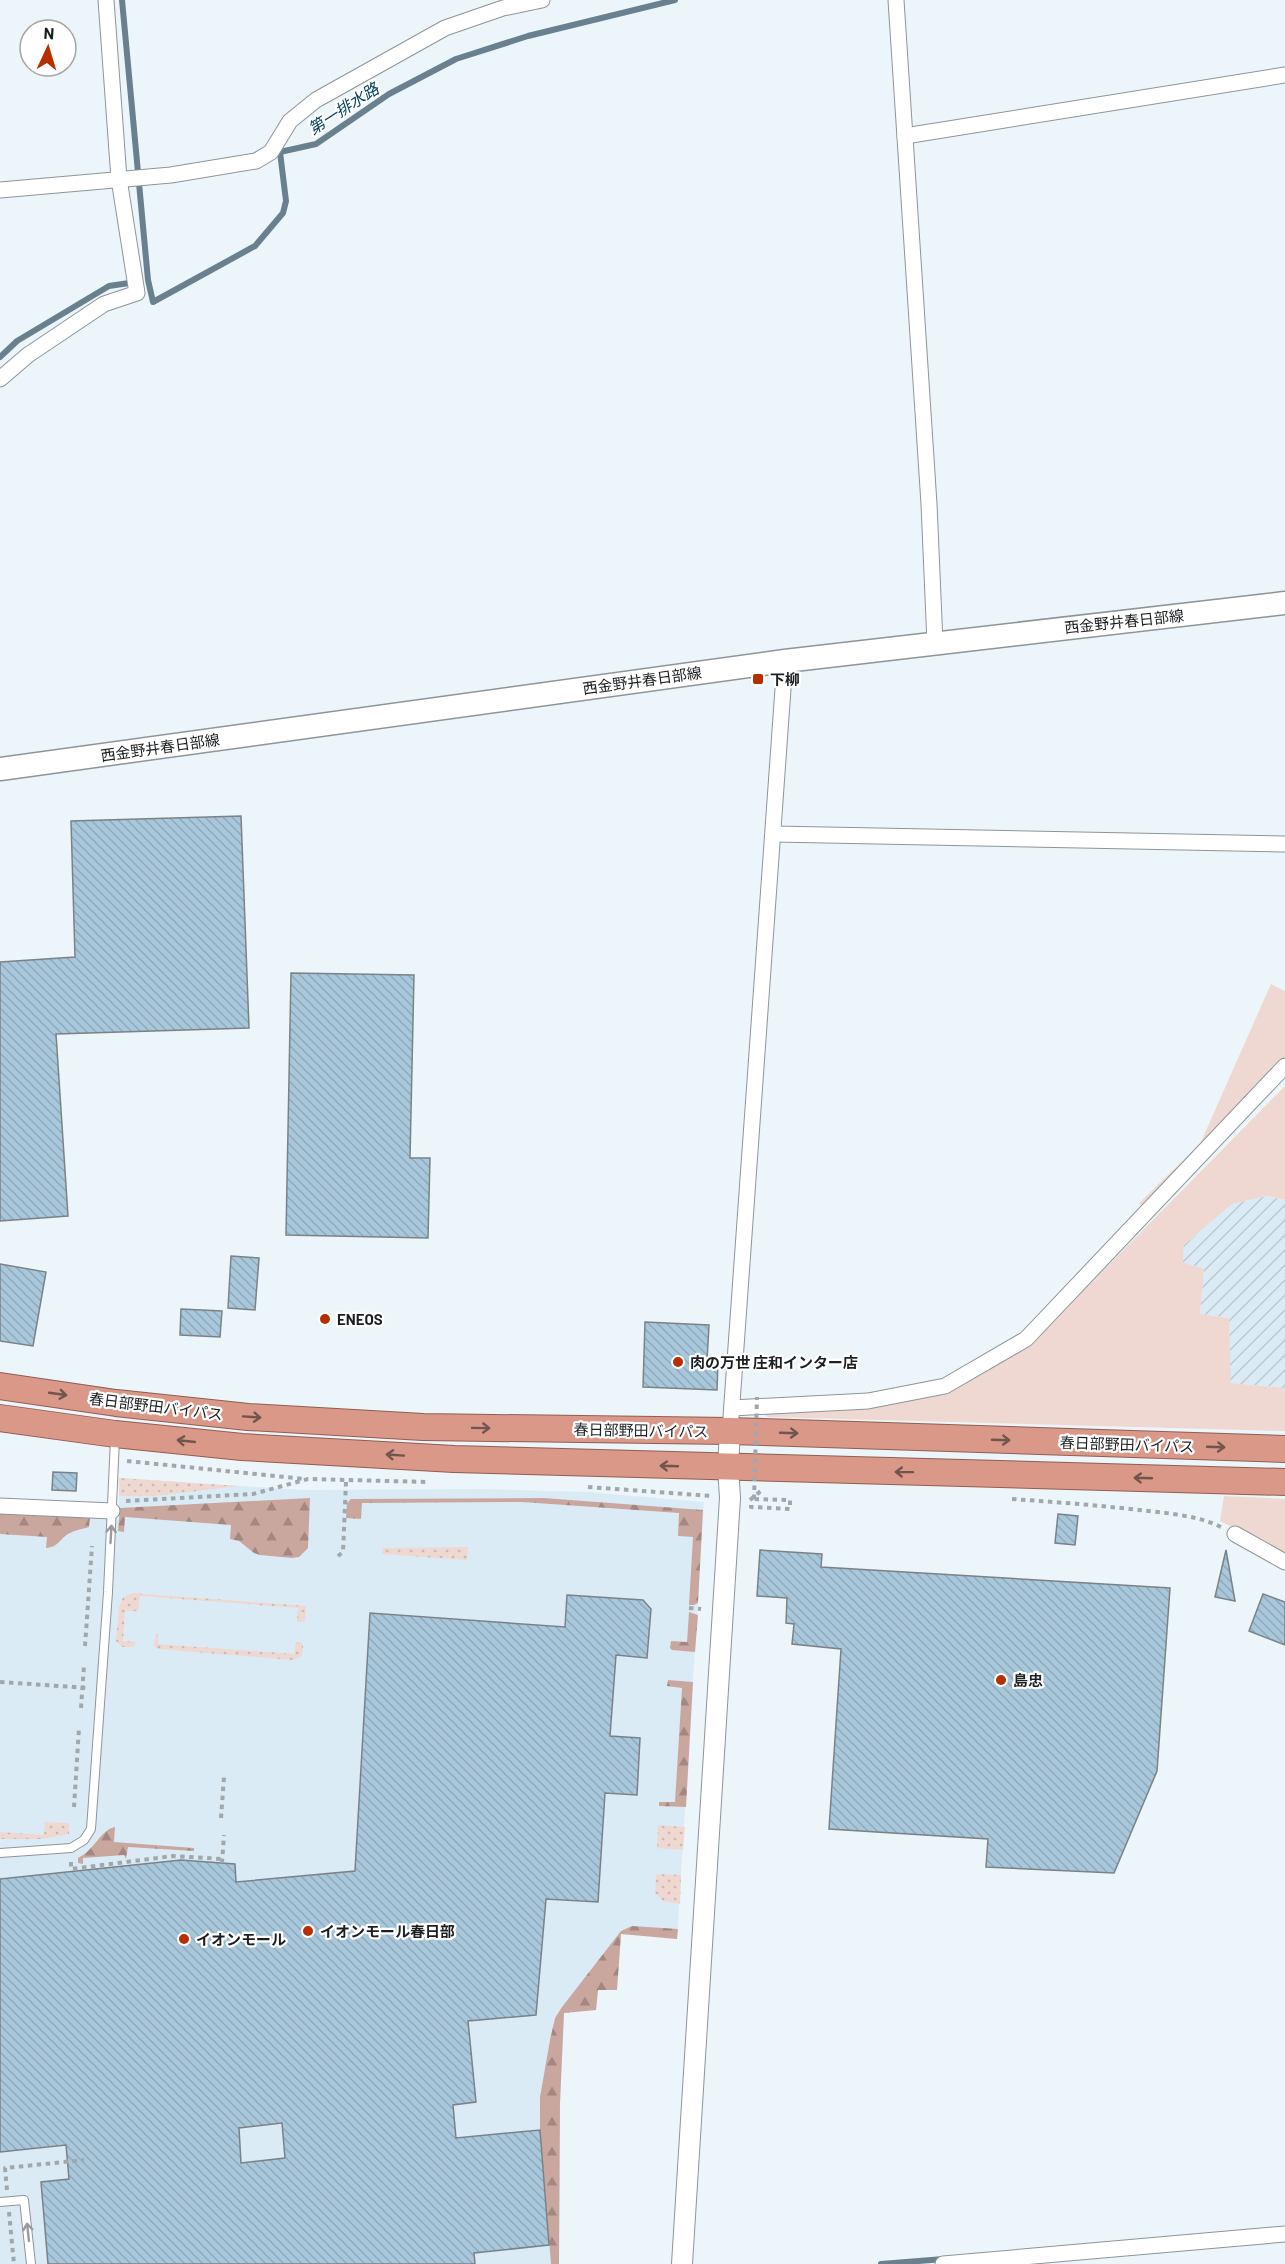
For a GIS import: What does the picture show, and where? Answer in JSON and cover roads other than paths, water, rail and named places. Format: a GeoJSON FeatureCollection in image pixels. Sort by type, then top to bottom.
{"type":"FeatureCollection","features":[{"type":"Feature","properties":{"kind":"highway","name":"春日部野田バイパス"},"geometry":{"type":"LineString","coordinates":[[0,1386],[116,1403],[248,1417],[423,1427],[731,1419],[1285,1449]]}},
{"type":"Feature","properties":{"kind":"highway","name":"春日部野田バイパス"},"geometry":{"type":"LineString","coordinates":[[0,1418],[115,1434],[242,1447],[454,1459],[1285,1482]]}},
{"type":"Feature","properties":{"kind":"main road","name":"西金野井春日部線"},"geometry":{"type":"LineString","coordinates":[[0,769],[785,661],[1285,603]]}},
{"type":"Feature","properties":{"kind":"street"},"geometry":{"type":"LineString","coordinates":[[0,379],[28,355],[104,304],[137,293],[119,179],[106,0]]}},
{"type":"Feature","properties":{"kind":"street"},"geometry":{"type":"LineString","coordinates":[[0,190],[171,175],[256,161],[271,152],[290,122],[316,100],[445,28],[503,8],[542,0]]}},
{"type":"Feature","properties":{"kind":"street"},"geometry":{"type":"LineString","coordinates":[[896,0],[935,643]]}},
{"type":"Feature","properties":{"kind":"street"},"geometry":{"type":"LineString","coordinates":[[905,136],[1285,75]]}},
{"type":"Feature","properties":{"kind":"street"},"geometry":{"type":"LineString","coordinates":[[682,2264],[730,1498],[728,1467],[731,1419],[785,661]]}},
{"type":"Feature","properties":{"kind":"street"},"geometry":{"type":"LineString","coordinates":[[774,834],[1285,844]]}},
{"type":"Feature","properties":{"kind":"street"},"geometry":{"type":"LineString","coordinates":[[731,1419],[868,1401],[945,1386],[1026,1339],[1285,1066]]}},
{"type":"Feature","properties":{"kind":"street"},"geometry":{"type":"LineString","coordinates":[[0,1506],[112,1506]]}},
{"type":"Feature","properties":{"kind":"street"},"geometry":{"type":"LineString","coordinates":[[1235,1534],[1285,1562]]}},
{"type":"Feature","properties":{"kind":"street"},"geometry":{"type":"LineString","coordinates":[[942,2264],[1285,2234]]}},
{"type":"Feature","properties":{"kind":"lane"},"geometry":{"type":"LineString","coordinates":[[0,1853],[71,1848],[84,1840],[91,1829],[108,1592],[115,1434]]}},
{"type":"Feature","properties":{"kind":"lane"},"geometry":{"type":"LineString","coordinates":[[0,2202],[24,2200],[31,2264]]}},
{"type":"Feature","properties":{"kind":"waterway","name":"第一排水路"},"geometry":{"type":"LineString","coordinates":[[122,0],[148,280],[153,302],[255,246],[283,213],[286,201],[280,152],[316,144],[389,94],[456,59],[528,36],[675,0]]}},
{"type":"Feature","properties":{"kind":"waterway","name":"第一排水路"},"geometry":{"type":"LineString","coordinates":[[0,357],[17,341],[109,286],[136,282]]}},
{"type":"Feature","properties":{"kind":"waterway"},"geometry":{"type":"LineString","coordinates":[[881,2264],[944,2259]]}},
{"type":"Feature","properties":{"kind":"place","name":"下柳"},"geometry":{"type":"Point","coordinates":[758,679]}},
{"type":"Feature","properties":{"kind":"place","name":"ENEOS"},"geometry":{"type":"Point","coordinates":[325,1319]}},
{"type":"Feature","properties":{"kind":"place","name":"肉の万世 庄和インター店"},"geometry":{"type":"Point","coordinates":[678,1362]}},
{"type":"Feature","properties":{"kind":"place","name":"島忠"},"geometry":{"type":"Point","coordinates":[1001,1680]}},
{"type":"Feature","properties":{"kind":"place","name":"イオンモール春日部"},"geometry":{"type":"Point","coordinates":[308,1931]}},
{"type":"Feature","properties":{"kind":"place","name":"イオンモール"},"geometry":{"type":"Point","coordinates":[184,1939]}}]}
